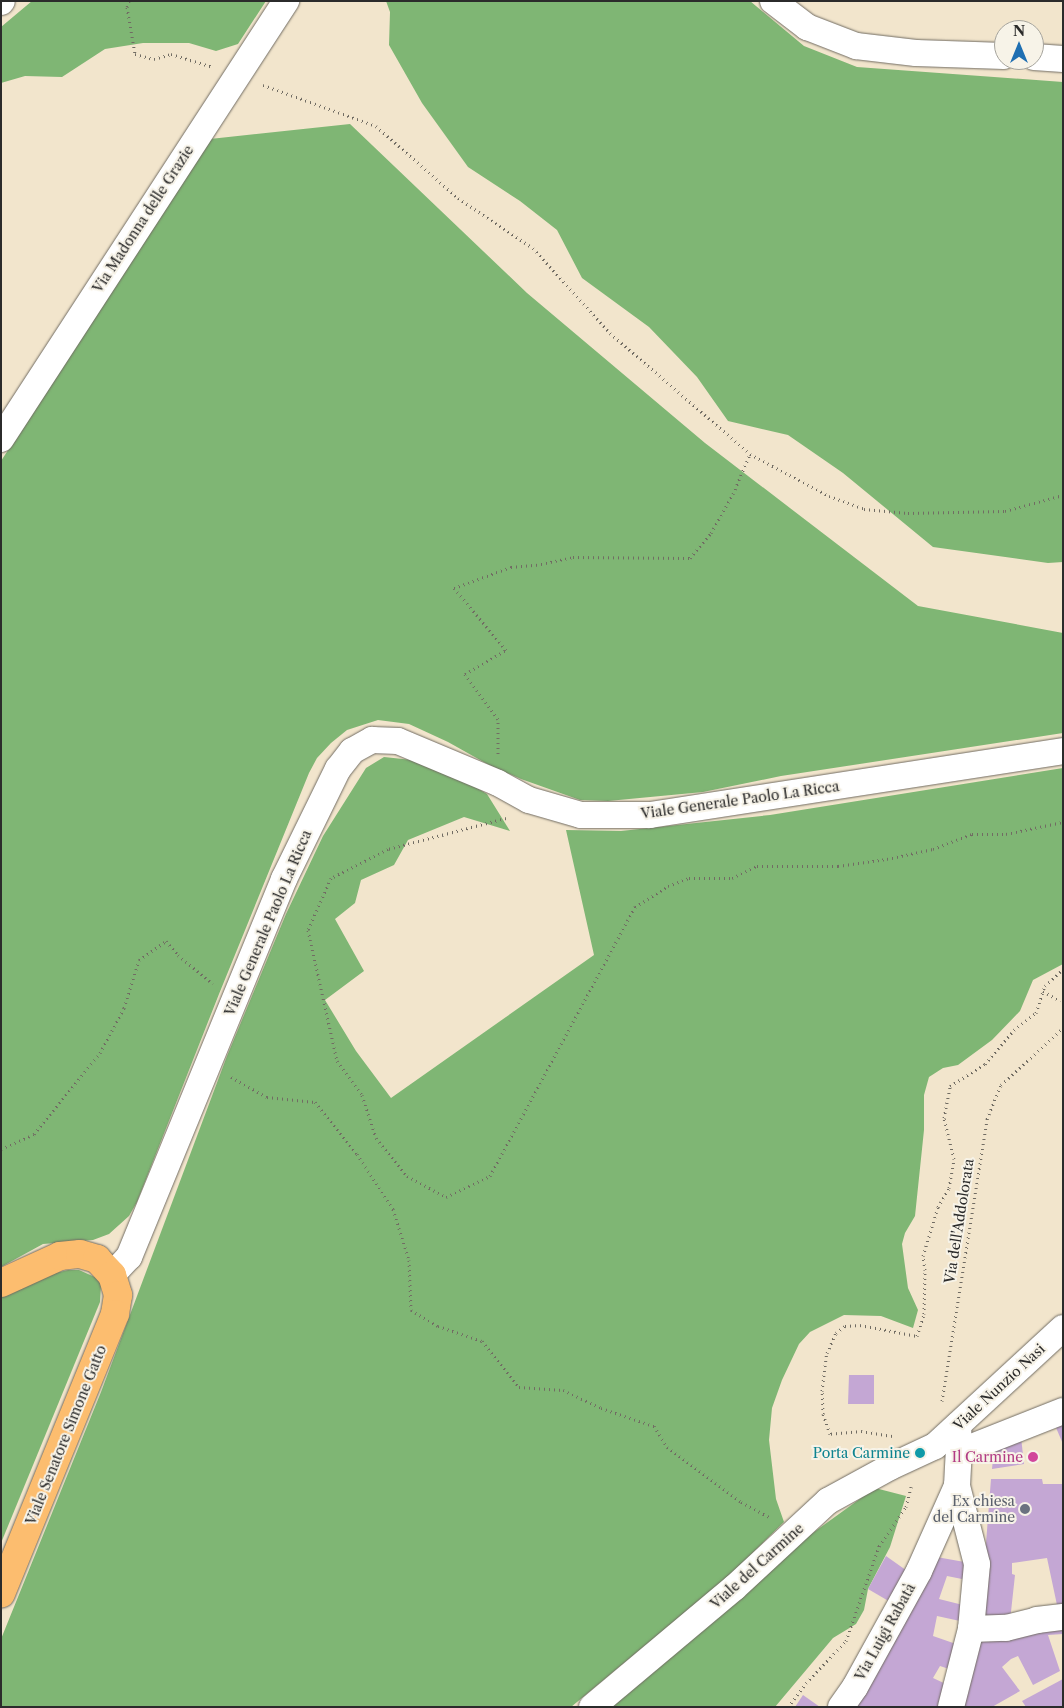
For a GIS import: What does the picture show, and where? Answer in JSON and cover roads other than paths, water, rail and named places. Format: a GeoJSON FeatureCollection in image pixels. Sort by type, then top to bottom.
{"type":"FeatureCollection","features":[{"type":"Feature","properties":{"kind":"main road"},"geometry":{"type":"LineString","coordinates":[[1,1283],[60,1256],[80,1254],[97,1259],[112,1275]]}},
{"type":"Feature","properties":{"kind":"main road","name":"Viale Senatore Simone Gatto"},"geometry":{"type":"LineString","coordinates":[[1,1594],[116,1314],[118,1296],[112,1275]]}},
{"type":"Feature","properties":{"kind":"street","name":"Via Madonna delle Grazie"},"geometry":{"type":"LineString","coordinates":[[1,439],[286,1]]}},
{"type":"Feature","properties":{"kind":"street"},"geometry":{"type":"LineString","coordinates":[[773,1],[807,27],[856,46],[916,53],[994,56]]}},
{"type":"Feature","properties":{"kind":"street"},"geometry":{"type":"LineString","coordinates":[[1044,58],[1063,59]]}},
{"type":"Feature","properties":{"kind":"street","name":"Viale Generale Paolo La Ricca"},"geometry":{"type":"LineString","coordinates":[[112,1275],[129,1257],[284,879],[338,769],[352,751],[372,740],[398,741],[498,783],[529,800],[581,816],[650,816],[1063,751]]}},
{"type":"Feature","properties":{"kind":"street","name":"Viale Nunzio Nasi"},"geometry":{"type":"LineString","coordinates":[[947,1449],[958,1425],[1063,1328]]}},
{"type":"Feature","properties":{"kind":"street","name":"Viale del Carmine"},"geometry":{"type":"LineString","coordinates":[[592,1707],[727,1594],[828,1501],[898,1463],[996,1436],[1063,1411]]}},
{"type":"Feature","properties":{"kind":"street"},"geometry":{"type":"LineString","coordinates":[[947,1449],[977,1564],[971,1629],[951,1707]]}},
{"type":"Feature","properties":{"kind":"street","name":"Via Luigi Rabatà"},"geometry":{"type":"LineString","coordinates":[[840,1707],[855,1687],[919,1571],[957,1486]]}},
{"type":"Feature","properties":{"kind":"street"},"geometry":{"type":"LineString","coordinates":[[971,1629],[1006,1628],[1037,1620],[1063,1617]]}},
{"type":"Feature","properties":{"kind":"place","name":"Porta Carmine"},"geometry":{"type":"Point","coordinates":[920,1453]}},
{"type":"Feature","properties":{"kind":"place","name":"Il Carmine"},"geometry":{"type":"Point","coordinates":[1033,1457]}},
{"type":"Feature","properties":{"kind":"place","name":"Ex chiesa del Carmine"},"geometry":{"type":"Point","coordinates":[1025,1509]}}]}
